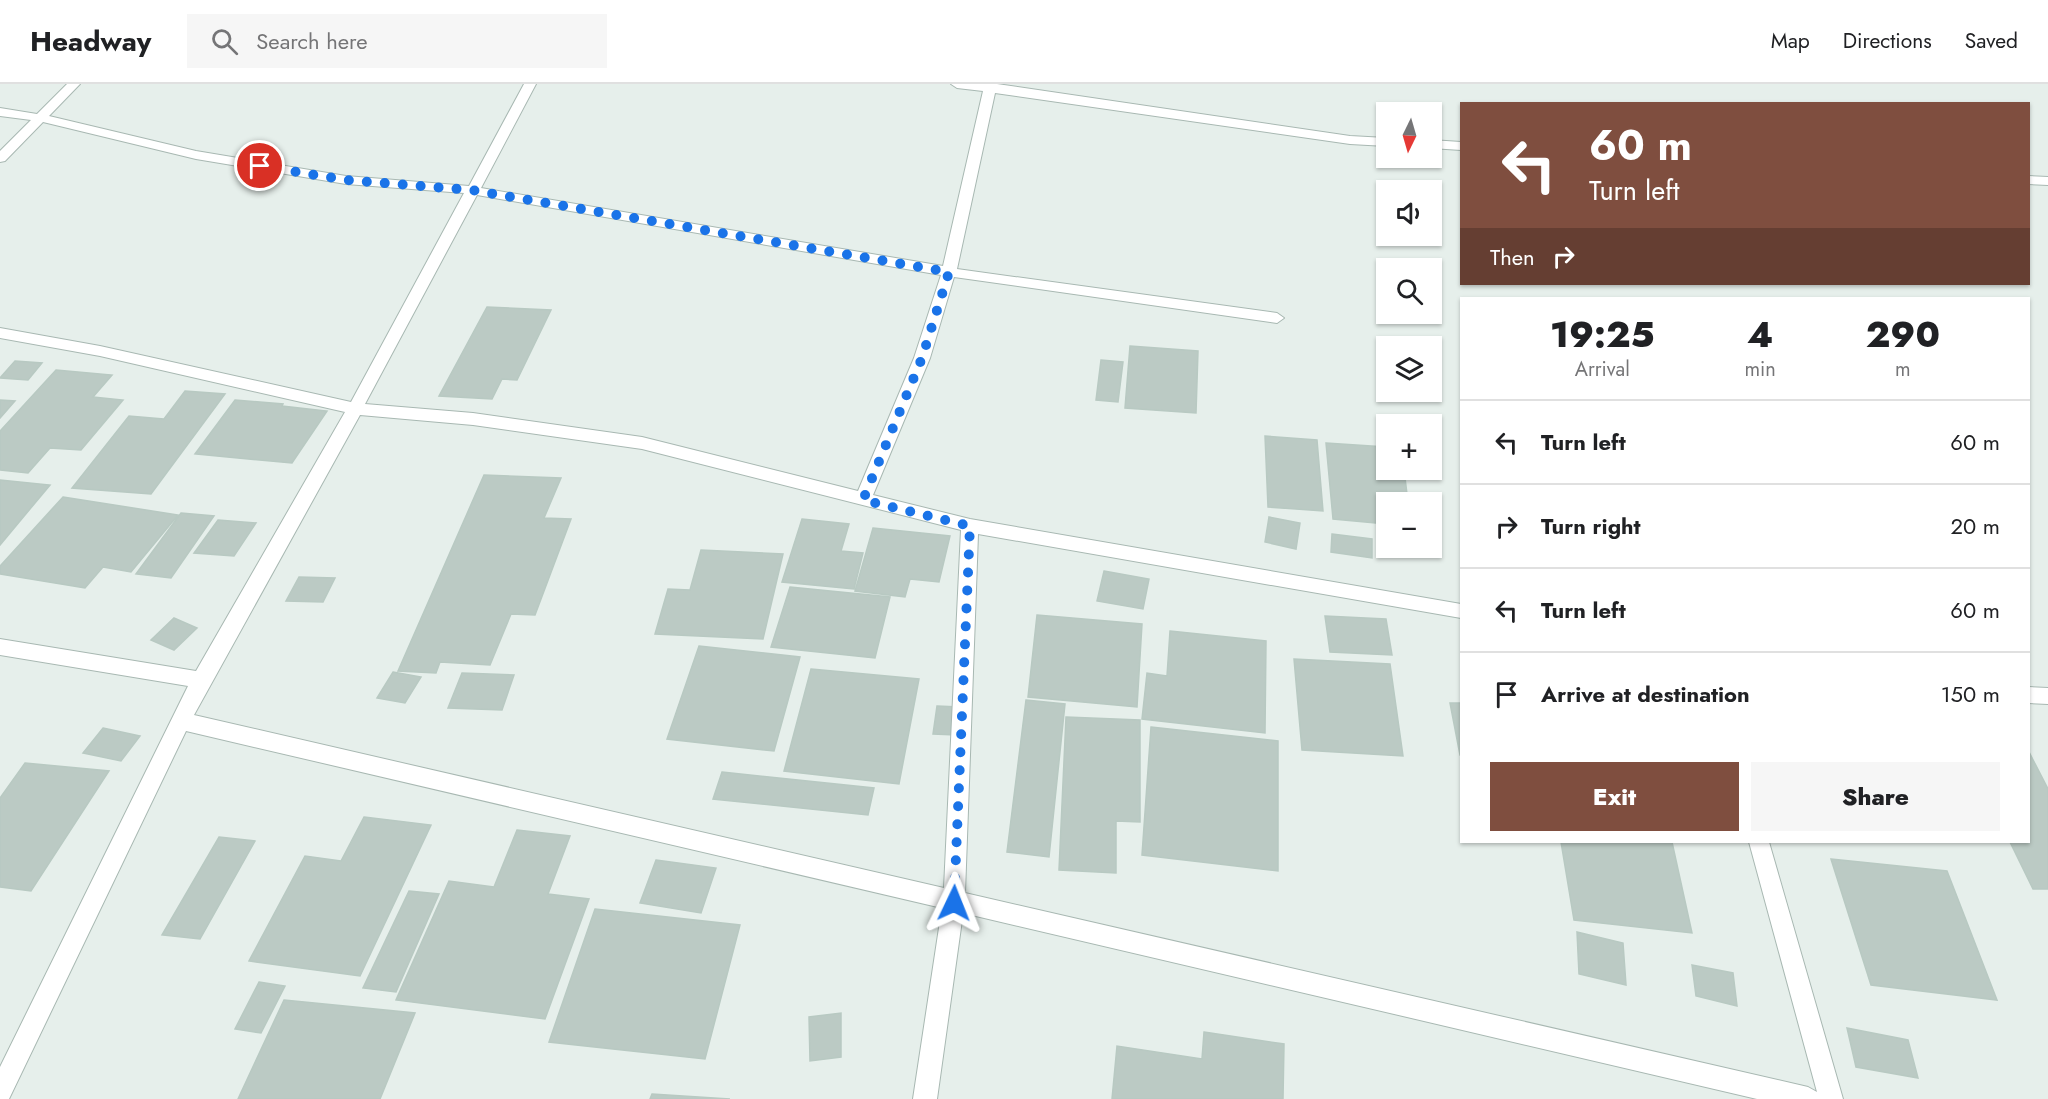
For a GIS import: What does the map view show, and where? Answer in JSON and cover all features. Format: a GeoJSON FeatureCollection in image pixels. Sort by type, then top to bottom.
{"type":"FeatureCollection","features":[{"type":"Feature","properties":{"kind":"street"},"geometry":{"type":"LineString","coordinates":[[0,158],[74,84]]}},
{"type":"Feature","properties":{"kind":"street"},"geometry":{"type":"LineString","coordinates":[[0,1092],[201,680],[355,409],[530,84]]}},
{"type":"Feature","properties":{"kind":"street"},"geometry":{"type":"LineString","coordinates":[[957,84],[991,86],[1350,140],[1376,141]]}},
{"type":"Feature","properties":{"kind":"street"},"geometry":{"type":"LineString","coordinates":[[863,500],[922,358],[949,272],[991,86]]}},
{"type":"Feature","properties":{"kind":"street"},"geometry":{"type":"LineString","coordinates":[[0,112],[40,118],[196,155],[346,180],[471,190],[949,272],[1277,318]]}},
{"type":"Feature","properties":{"kind":"street"},"geometry":{"type":"LineString","coordinates":[[1442,145],[1460,146]]}},
{"type":"Feature","properties":{"kind":"street"},"geometry":{"type":"LineString","coordinates":[[2030,180],[2048,181]]}},
{"type":"Feature","properties":{"kind":"street"},"geometry":{"type":"LineString","coordinates":[[0,333],[100,351],[355,409],[473,419],[642,443],[970,526],[1460,611]]}},
{"type":"Feature","properties":{"kind":"street"},"geometry":{"type":"LineString","coordinates":[[925,1099],[954,903],[970,526]]}},
{"type":"Feature","properties":{"kind":"street"},"geometry":{"type":"LineString","coordinates":[[0,647],[201,680]]}},
{"type":"Feature","properties":{"kind":"street"},"geometry":{"type":"LineString","coordinates":[[2030,695],[2048,696]]}},
{"type":"Feature","properties":{"kind":"street"},"geometry":{"type":"LineString","coordinates":[[182,721],[954,903],[1808,1099]]}},
{"type":"Feature","properties":{"kind":"street"},"geometry":{"type":"LineString","coordinates":[[1759,843],[1831,1099]]}},
{"type":"Feature","properties":{"kind":"building"},"geometry":{"type":"Polygon","coordinates":[[[487,307],[551,310],[517,380],[502,379],[492,399],[439,396],[487,307]]]}},
{"type":"Feature","properties":{"kind":"building"},"geometry":{"type":"Polygon","coordinates":[[[1130,346],[1198,351],[1196,413],[1125,408],[1130,346]]]}},
{"type":"Feature","properties":{"kind":"building"},"geometry":{"type":"Polygon","coordinates":[[[1101,360],[1123,362],[1118,402],[1096,400],[1101,360]]]}},
{"type":"Feature","properties":{"kind":"building"},"geometry":{"type":"Polygon","coordinates":[[[15,361],[42,363],[28,380],[0,378],[15,361]]]}},
{"type":"Feature","properties":{"kind":"building"},"geometry":{"type":"Polygon","coordinates":[[[56,370],[112,375],[93,397],[123,400],[81,450],[50,448],[28,473],[0,470],[0,431],[56,370]]]}},
{"type":"Feature","properties":{"kind":"building"},"geometry":{"type":"Polygon","coordinates":[[[185,391],[225,394],[151,494],[72,488],[129,416],[164,419],[185,391]]]}},
{"type":"Feature","properties":{"kind":"building"},"geometry":{"type":"Polygon","coordinates":[[[0,400],[15,401],[0,418],[0,400]]]}},
{"type":"Feature","properties":{"kind":"building"},"geometry":{"type":"Polygon","coordinates":[[[235,400],[327,411],[292,463],[195,454],[235,400]]]}},
{"type":"Feature","properties":{"kind":"building"},"geometry":{"type":"Polygon","coordinates":[[[1265,436],[1317,440],[1323,511],[1268,507],[1265,436]]]}},
{"type":"Feature","properties":{"kind":"building"},"geometry":{"type":"Polygon","coordinates":[[[1326,443],[1376,446],[1376,480],[1405,480],[1407,492],[1376,492],[1376,523],[1333,519],[1326,443]]]}},
{"type":"Feature","properties":{"kind":"building"},"geometry":{"type":"Polygon","coordinates":[[[484,475],[561,478],[544,518],[571,519],[535,615],[511,614],[490,665],[440,662],[436,673],[398,671],[484,475]]]}},
{"type":"Feature","properties":{"kind":"building"},"geometry":{"type":"Polygon","coordinates":[[[0,480],[50,485],[0,545],[0,480]]]}},
{"type":"Feature","properties":{"kind":"building"},"geometry":{"type":"Polygon","coordinates":[[[63,497],[178,515],[131,572],[103,567],[85,588],[0,574],[0,566],[63,497]]]}},
{"type":"Feature","properties":{"kind":"building"},"geometry":{"type":"Polygon","coordinates":[[[181,513],[214,516],[171,578],[136,574],[181,513]]]}},
{"type":"Feature","properties":{"kind":"building"},"geometry":{"type":"Polygon","coordinates":[[[1269,517],[1300,523],[1296,549],[1265,542],[1269,517]]]}},
{"type":"Feature","properties":{"kind":"building"},"geometry":{"type":"Polygon","coordinates":[[[802,519],[849,524],[841,551],[863,553],[854,589],[782,582],[802,519]]]}},
{"type":"Feature","properties":{"kind":"building"},"geometry":{"type":"Polygon","coordinates":[[[218,520],[256,523],[234,556],[194,553],[218,520]]]}},
{"type":"Feature","properties":{"kind":"building"},"geometry":{"type":"Polygon","coordinates":[[[873,528],[950,536],[939,582],[910,579],[905,597],[855,591],[873,528]]]}},
{"type":"Feature","properties":{"kind":"building"},"geometry":{"type":"Polygon","coordinates":[[[1332,534],[1372,539],[1372,558],[1331,552],[1332,534]]]}},
{"type":"Feature","properties":{"kind":"building"},"geometry":{"type":"Polygon","coordinates":[[[701,550],[783,554],[763,639],[655,634],[668,589],[690,590],[701,550]]]}},
{"type":"Feature","properties":{"kind":"building"},"geometry":{"type":"Polygon","coordinates":[[[1104,571],[1149,579],[1143,609],[1097,601],[1104,571]]]}},
{"type":"Feature","properties":{"kind":"building"},"geometry":{"type":"Polygon","coordinates":[[[299,577],[335,578],[323,602],[286,601],[299,577]]]}},
{"type":"Feature","properties":{"kind":"building"},"geometry":{"type":"Polygon","coordinates":[[[790,587],[890,597],[875,658],[771,647],[790,587]]]}},
{"type":"Feature","properties":{"kind":"building"},"geometry":{"type":"Polygon","coordinates":[[[1037,615],[1142,624],[1137,707],[1028,697],[1037,615]]]}},
{"type":"Feature","properties":{"kind":"building"},"geometry":{"type":"Polygon","coordinates":[[[1325,616],[1386,619],[1392,655],[1330,652],[1325,616]]]}},
{"type":"Feature","properties":{"kind":"building"},"geometry":{"type":"Polygon","coordinates":[[[174,618],[197,628],[174,650],[151,640],[174,618]]]}},
{"type":"Feature","properties":{"kind":"building"},"geometry":{"type":"Polygon","coordinates":[[[1170,631],[1266,641],[1265,733],[1142,719],[1147,673],[1167,676],[1170,631]]]}},
{"type":"Feature","properties":{"kind":"building"},"geometry":{"type":"Polygon","coordinates":[[[699,646],[800,657],[774,751],[667,739],[699,646]]]}},
{"type":"Feature","properties":{"kind":"building"},"geometry":{"type":"Polygon","coordinates":[[[1294,659],[1390,664],[1403,756],[1302,750],[1294,659]]]}},
{"type":"Feature","properties":{"kind":"building"},"geometry":{"type":"Polygon","coordinates":[[[811,669],[919,679],[899,784],[784,771],[811,669]]]}},
{"type":"Feature","properties":{"kind":"building"},"geometry":{"type":"Polygon","coordinates":[[[393,672],[421,677],[405,703],[377,698],[393,672]]]}},
{"type":"Feature","properties":{"kind":"building"},"geometry":{"type":"Polygon","coordinates":[[[462,673],[514,675],[502,710],[448,708],[462,673]]]}},
{"type":"Feature","properties":{"kind":"building"},"geometry":{"type":"Polygon","coordinates":[[[1026,700],[1065,704],[1049,857],[1007,852],[1026,700]]]}},
{"type":"Feature","properties":{"kind":"building"},"geometry":{"type":"Polygon","coordinates":[[[1450,703],[1460,703],[1460,755],[1450,703]]]}},
{"type":"Feature","properties":{"kind":"building"},"geometry":{"type":"Polygon","coordinates":[[[937,706],[959,707],[956,735],[933,734],[937,706]]]}},
{"type":"Feature","properties":{"kind":"building"},"geometry":{"type":"Polygon","coordinates":[[[1066,717],[1140,720],[1140,822],[1116,821],[1116,873],[1059,870],[1066,717]]]}},
{"type":"Feature","properties":{"kind":"building"},"geometry":{"type":"Polygon","coordinates":[[[1151,727],[1278,741],[1278,871],[1142,855],[1151,727]]]}},
{"type":"Feature","properties":{"kind":"building"},"geometry":{"type":"Polygon","coordinates":[[[103,728],[140,736],[121,761],[83,753],[103,728]]]}},
{"type":"Feature","properties":{"kind":"building"},"geometry":{"type":"Polygon","coordinates":[[[2030,754],[2048,789],[2048,889],[2033,889],[2010,843],[2030,843],[2030,754]]]}},
{"type":"Feature","properties":{"kind":"building"},"geometry":{"type":"Polygon","coordinates":[[[25,763],[109,771],[31,891],[0,887],[0,798],[25,763]]]}},
{"type":"Feature","properties":{"kind":"building"},"geometry":{"type":"Polygon","coordinates":[[[722,772],[874,788],[868,815],[713,799],[722,772]]]}},
{"type":"Feature","properties":{"kind":"building"},"geometry":{"type":"Polygon","coordinates":[[[364,817],[431,825],[360,976],[249,961],[305,856],[341,861],[364,817]]]}},
{"type":"Feature","properties":{"kind":"building"},"geometry":{"type":"Polygon","coordinates":[[[517,830],[570,836],[548,894],[589,899],[545,1019],[396,1000],[449,881],[494,887],[517,830]]]}},
{"type":"Feature","properties":{"kind":"building"},"geometry":{"type":"Polygon","coordinates":[[[219,837],[255,841],[200,939],[162,935],[219,837]]]}},
{"type":"Feature","properties":{"kind":"building"},"geometry":{"type":"Polygon","coordinates":[[[1561,843],[1672,843],[1692,933],[1574,920],[1561,843]]]}},
{"type":"Feature","properties":{"kind":"building"},"geometry":{"type":"Polygon","coordinates":[[[1831,859],[1947,871],[1997,1000],[1871,985],[1831,859]]]}},
{"type":"Feature","properties":{"kind":"building"},"geometry":{"type":"Polygon","coordinates":[[[656,860],[716,868],[701,913],[640,903],[656,860]]]}},
{"type":"Feature","properties":{"kind":"building"},"geometry":{"type":"Polygon","coordinates":[[[409,891],[439,894],[396,992],[363,988],[409,891]]]}},
{"type":"Feature","properties":{"kind":"building"},"geometry":{"type":"Polygon","coordinates":[[[595,909],[740,925],[705,1059],[549,1042],[595,909]]]}},
{"type":"Feature","properties":{"kind":"building"},"geometry":{"type":"Polygon","coordinates":[[[1577,932],[1623,943],[1626,985],[1579,974],[1577,932]]]}},
{"type":"Feature","properties":{"kind":"building"},"geometry":{"type":"Polygon","coordinates":[[[1692,965],[1733,973],[1737,1006],[1696,996],[1692,965]]]}},
{"type":"Feature","properties":{"kind":"building"},"geometry":{"type":"Polygon","coordinates":[[[259,982],[285,986],[261,1033],[235,1029],[259,982]]]}},
{"type":"Feature","properties":{"kind":"building"},"geometry":{"type":"Polygon","coordinates":[[[284,1000],[415,1013],[380,1099],[238,1099],[284,1000]]]}},
{"type":"Feature","properties":{"kind":"building"},"geometry":{"type":"Polygon","coordinates":[[[841,1013],[841,1057],[810,1061],[809,1017],[841,1013]]]}},
{"type":"Feature","properties":{"kind":"building"},"geometry":{"type":"Polygon","coordinates":[[[1847,1028],[1908,1040],[1918,1078],[1856,1067],[1847,1028]]]}},
{"type":"Feature","properties":{"kind":"building"},"geometry":{"type":"Polygon","coordinates":[[[1204,1032],[1284,1044],[1283,1099],[1112,1099],[1117,1046],[1202,1059],[1204,1032]]]}},
{"type":"Feature","properties":{"kind":"building"},"geometry":{"type":"Polygon","coordinates":[[[652,1094],[730,1099],[650,1099],[652,1094]]]}},
{"type":"Feature","properties":{"kind":"route"},"geometry":{"type":"LineString","coordinates":[[260,166],[346,180],[471,190],[949,272],[922,358],[863,500],[970,526],[954,903]]}}]}
